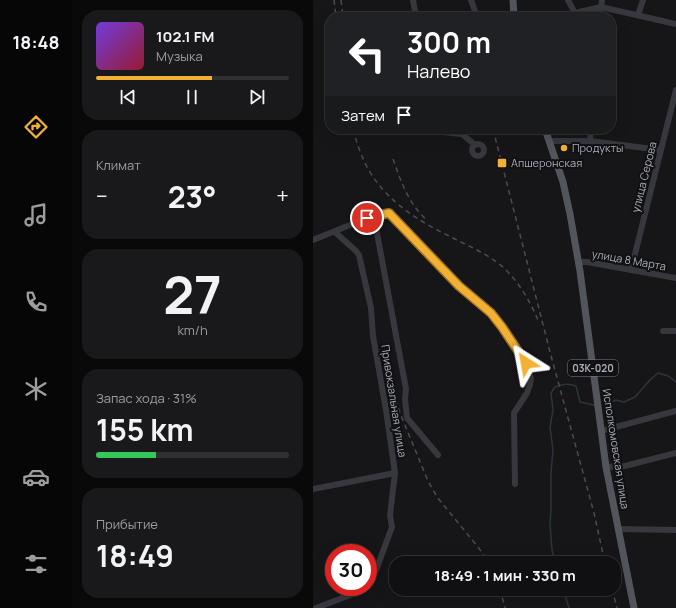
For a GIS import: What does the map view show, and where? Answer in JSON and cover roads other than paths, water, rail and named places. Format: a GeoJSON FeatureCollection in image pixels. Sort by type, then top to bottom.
{"type":"FeatureCollection","features":[{"type":"Feature","properties":{"kind":"main road"},"geometry":{"type":"LineString","coordinates":[[513,0],[514,12]]}},
{"type":"Feature","properties":{"kind":"main road","name":"Исполкомовская улица"},"geometry":{"type":"LineString","coordinates":[[547,134],[563,182],[570,214],[606,467],[634,608]]}},
{"type":"Feature","properties":{"kind":"street"},"geometry":{"type":"LineString","coordinates":[[413,0],[415,12]]}},
{"type":"Feature","properties":{"kind":"street"},"geometry":{"type":"LineString","coordinates":[[471,0],[475,12]]}},
{"type":"Feature","properties":{"kind":"street"},"geometry":{"type":"LineString","coordinates":[[568,0],[574,12]]}},
{"type":"Feature","properties":{"kind":"street"},"geometry":{"type":"LineString","coordinates":[[600,12],[602,0]]}},
{"type":"Feature","properties":{"kind":"street"},"geometry":{"type":"LineString","coordinates":[[638,15],[643,0]]}},
{"type":"Feature","properties":{"kind":"street"},"geometry":{"type":"LineString","coordinates":[[579,12],[601,7],[676,24]]}},
{"type":"Feature","properties":{"kind":"street","name":"улица Серова"},"geometry":{"type":"LineString","coordinates":[[631,270],[676,90]]}},
{"type":"Feature","properties":{"kind":"street"},"geometry":{"type":"LineString","coordinates":[[669,120],[676,121]]}},
{"type":"Feature","properties":{"kind":"street"},"geometry":{"type":"LineString","coordinates":[[461,134],[475,145]]}},
{"type":"Feature","properties":{"kind":"street"},"geometry":{"type":"LineString","coordinates":[[590,141],[591,134]]}},
{"type":"Feature","properties":{"kind":"street"},"geometry":{"type":"LineString","coordinates":[[549,141],[590,141],[661,150]]}},
{"type":"Feature","properties":{"kind":"street"},"geometry":{"type":"LineString","coordinates":[[313,240],[367,218],[389,213],[459,286],[491,313],[526,363],[531,378],[531,384],[527,393],[514,413],[515,484]]}},
{"type":"Feature","properties":{"kind":"street","name":"Привокзальная улица"},"geometry":{"type":"LineString","coordinates":[[374,217],[406,389],[405,399],[407,418],[438,455]]}},
{"type":"Feature","properties":{"kind":"street","name":"Привокзальная улица"},"geometry":{"type":"LineString","coordinates":[[335,232],[357,251],[359,255],[371,308],[373,336],[395,473],[390,515],[392,527],[377,568]]}},
{"type":"Feature","properties":{"kind":"street","name":"улица 8 Марта"},"geometry":{"type":"LineString","coordinates":[[578,262],[587,262],[676,278]]}},
{"type":"Feature","properties":{"kind":"street"},"geometry":{"type":"LineString","coordinates":[[663,331],[676,331]]}},
{"type":"Feature","properties":{"kind":"street"},"geometry":{"type":"LineString","coordinates":[[601,431],[676,411]]}},
{"type":"Feature","properties":{"kind":"street"},"geometry":{"type":"LineString","coordinates":[[606,467],[625,466],[676,453]]}},
{"type":"Feature","properties":{"kind":"street"},"geometry":{"type":"LineString","coordinates":[[313,489],[395,473]]}},
{"type":"Feature","properties":{"kind":"street"},"geometry":{"type":"LineString","coordinates":[[618,529],[676,530]]}},
{"type":"Feature","properties":{"kind":"street"},"geometry":{"type":"LineString","coordinates":[[316,608],[348,596]]}},
{"type":"Feature","properties":{"kind":"waterway"},"geometry":{"type":"LineString","coordinates":[[605,405],[616,400],[624,402],[635,397],[658,373],[668,376],[676,382]]}},
{"type":"Feature","properties":{"kind":"waterway"},"geometry":{"type":"LineString","coordinates":[[553,556],[550,524],[553,450],[550,427],[553,410],[551,393],[555,387],[571,384],[576,386],[580,402],[594,405]]}},
{"type":"Feature","properties":{"kind":"waterway"},"geometry":{"type":"LineString","coordinates":[[565,596],[569,608]]}},
{"type":"Feature","properties":{"kind":"railway"},"geometry":{"type":"LineString","coordinates":[[334,0],[335,12]]}},
{"type":"Feature","properties":{"kind":"railway"},"geometry":{"type":"LineString","coordinates":[[341,0],[342,12]]}},
{"type":"Feature","properties":{"kind":"railway"},"geometry":{"type":"LineString","coordinates":[[355,134],[364,161],[371,174],[389,196],[410,214],[479,251],[498,263],[511,275],[521,289],[538,320]]}},
{"type":"Feature","properties":{"kind":"railway"},"geometry":{"type":"LineString","coordinates":[[494,134],[550,352],[594,513],[603,556]]}},
{"type":"Feature","properties":{"kind":"railway"},"geometry":{"type":"LineString","coordinates":[[393,159],[406,193],[421,215],[428,221]]}},
{"type":"Feature","properties":{"kind":"railway"},"geometry":{"type":"LineString","coordinates":[[392,391],[428,481],[437,497],[484,556]]}},
{"type":"Feature","properties":{"kind":"railway"},"geometry":{"type":"LineString","coordinates":[[502,596],[505,608]]}},
{"type":"Feature","properties":{"kind":"railway"},"geometry":{"type":"LineString","coordinates":[[614,596],[617,608]]}},
{"type":"Feature","properties":{"kind":"place","name":"Продукты"},"geometry":{"type":"Point","coordinates":[564,148]}},
{"type":"Feature","properties":{"kind":"place","name":"Апшеронская"},"geometry":{"type":"Point","coordinates":[502,163]}}]}
